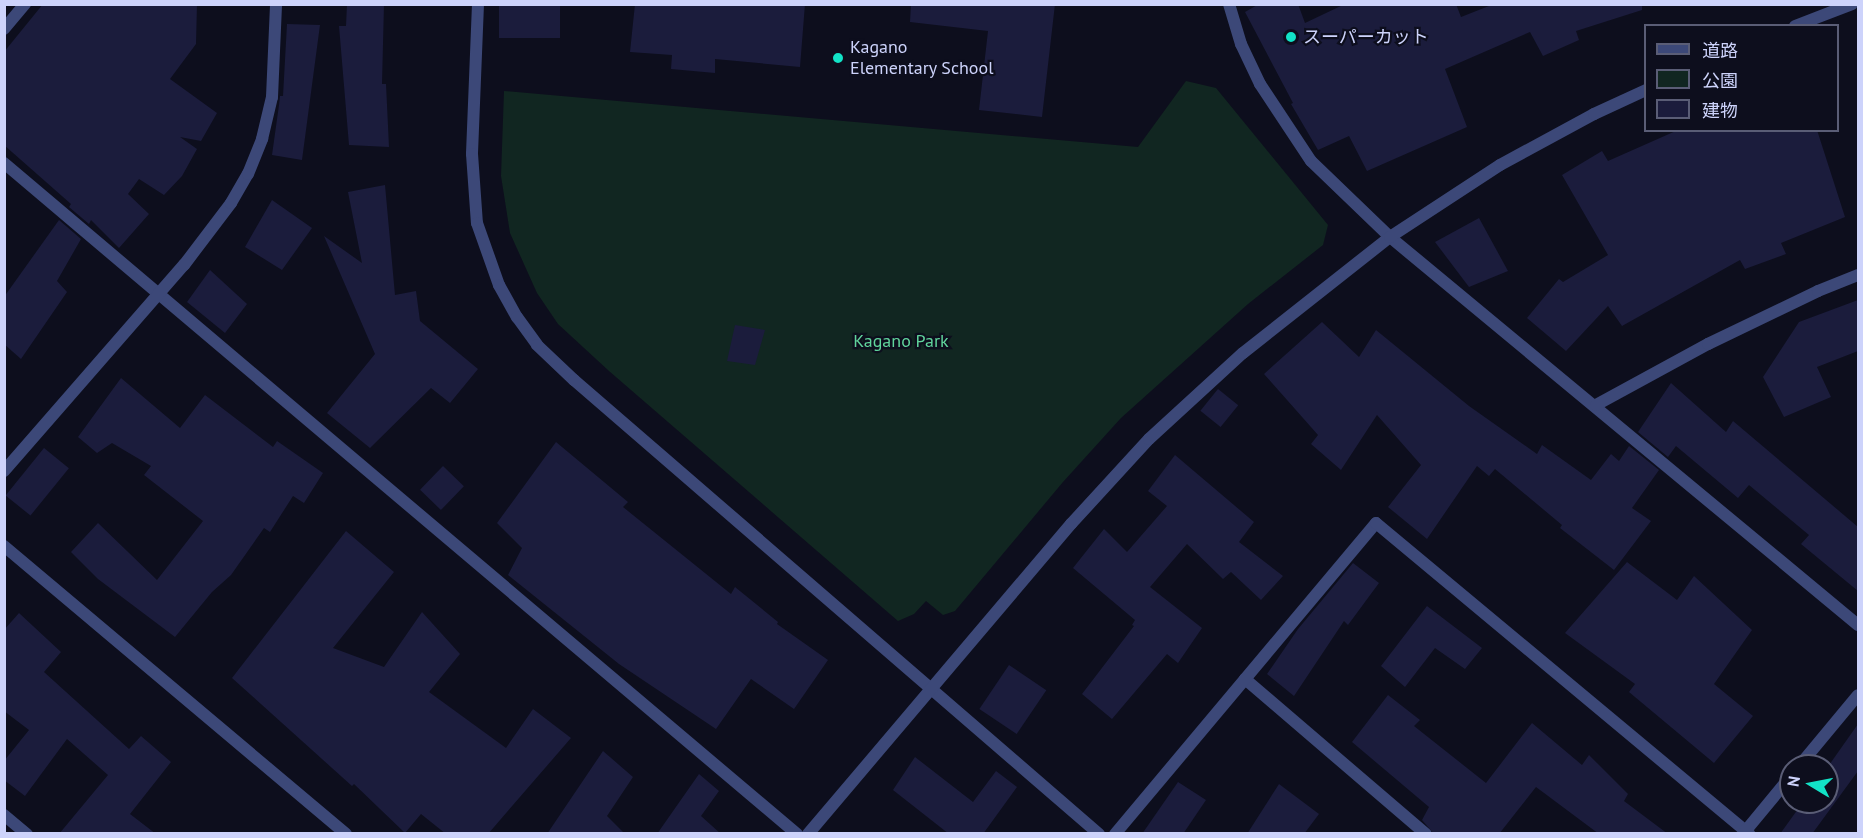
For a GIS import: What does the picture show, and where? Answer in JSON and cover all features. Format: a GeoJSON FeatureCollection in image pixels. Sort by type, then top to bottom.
{"type":"FeatureCollection","features":[{"type":"Feature","properties":{"kind":"street"},"geometry":{"type":"LineString","coordinates":[[4,29],[25,4]]}},
{"type":"Feature","properties":{"kind":"street"},"geometry":{"type":"LineString","coordinates":[[4,471],[184,265],[231,203],[248,174],[262,139],[272,97],[276,4]]}},
{"type":"Feature","properties":{"kind":"street"},"geometry":{"type":"LineString","coordinates":[[478,4],[473,189],[477,223],[487,255],[517,317],[537,345],[574,380],[1100,834]]}},
{"type":"Feature","properties":{"kind":"street"},"geometry":{"type":"LineString","coordinates":[[1229,4],[1241,44],[1281,120],[1311,161],[1390,237],[1596,405],[1858,625]]}},
{"type":"Feature","properties":{"kind":"street"},"geometry":{"type":"LineString","coordinates":[[1800,24],[1851,4]]}},
{"type":"Feature","properties":{"kind":"street"},"geometry":{"type":"LineString","coordinates":[[808,834],[929,688],[1149,439],[1243,352],[1390,237],[1500,165],[1593,114],[1644,91]]}},
{"type":"Feature","properties":{"kind":"street"},"geometry":{"type":"LineString","coordinates":[[4,163],[797,834]]}},
{"type":"Feature","properties":{"kind":"street"},"geometry":{"type":"LineString","coordinates":[[1596,405],[1708,344],[1818,291],[1858,275]]}},
{"type":"Feature","properties":{"kind":"street"},"geometry":{"type":"LineString","coordinates":[[1115,834],[1376,523],[1746,833],[1779,791]]}},
{"type":"Feature","properties":{"kind":"street"},"geometry":{"type":"LineString","coordinates":[[4,546],[346,834]]}},
{"type":"Feature","properties":{"kind":"street"},"geometry":{"type":"LineString","coordinates":[[1245,679],[1426,834]]}},
{"type":"Feature","properties":{"kind":"street"},"geometry":{"type":"LineString","coordinates":[[1809,754],[1858,694]]}},
{"type":"Feature","properties":{"kind":"street"},"geometry":{"type":"LineString","coordinates":[[4,815],[27,834]]}},
{"type":"Feature","properties":{"kind":"green space","name":"Kagano Park"},"geometry":{"type":"Polygon","coordinates":[[[1186,81],[1216,88],[1328,225],[1323,245],[1248,304],[1121,418],[1063,482],[955,611],[943,615],[926,601],[914,614],[898,621],[609,371],[558,324],[537,293],[510,233],[501,176],[504,91],[1138,147],[1186,81]]]}},
{"type":"Feature","properties":{"kind":"building"},"geometry":{"type":"Polygon","coordinates":[[[43,4],[197,4],[196,44],[170,79],[217,113],[201,141],[180,137],[197,149],[182,176],[164,195],[139,179],[128,194],[149,214],[119,248],[91,220],[89,224],[69,207],[71,204],[4,145],[4,52],[43,4]]]}},
{"type":"Feature","properties":{"kind":"building"},"geometry":{"type":"Polygon","coordinates":[[[347,4],[384,4],[382,84],[386,84],[389,147],[349,145],[339,26],[346,26],[347,4]]]}},
{"type":"Feature","properties":{"kind":"building"},"geometry":{"type":"Polygon","coordinates":[[[499,4],[560,4],[560,38],[499,38],[499,4]]]}},
{"type":"Feature","properties":{"kind":"building"},"geometry":{"type":"Polygon","coordinates":[[[635,4],[805,4],[800,67],[715,59],[715,73],[671,69],[672,55],[630,52],[635,4]]]}},
{"type":"Feature","properties":{"kind":"building"},"geometry":{"type":"Polygon","coordinates":[[[911,4],[1055,4],[1042,117],[979,110],[988,31],[910,22],[911,4]]]}},
{"type":"Feature","properties":{"kind":"building"},"geometry":{"type":"Polygon","coordinates":[[[1259,4],[1298,4],[1305,23],[1345,4],[1456,4],[1461,17],[1494,4],[1642,4],[1642,10],[1576,31],[1579,40],[1543,56],[1530,32],[1445,69],[1467,127],[1367,171],[1349,136],[1318,150],[1291,104],[1293,103],[1245,12],[1259,4]]]}},
{"type":"Feature","properties":{"kind":"building"},"geometry":{"type":"Polygon","coordinates":[[[287,24],[320,25],[302,160],[272,155],[280,96],[283,96],[287,24]]]}},
{"type":"Feature","properties":{"kind":"building"},"geometry":{"type":"Polygon","coordinates":[[[1673,132],[1818,132],[1845,217],[1781,243],[1786,254],[1745,269],[1740,260],[1622,326],[1608,306],[1566,351],[1527,318],[1559,279],[1563,282],[1608,255],[1562,175],[1602,151],[1608,161],[1673,132]]]}},
{"type":"Feature","properties":{"kind":"building"},"geometry":{"type":"Polygon","coordinates":[[[385,185],[395,295],[416,291],[420,321],[478,369],[450,403],[431,388],[370,448],[327,413],[375,354],[324,236],[362,263],[348,192],[385,185]]]}},
{"type":"Feature","properties":{"kind":"building"},"geometry":{"type":"Polygon","coordinates":[[[272,200],[312,228],[282,270],[245,247],[272,200]]]}},
{"type":"Feature","properties":{"kind":"building"},"geometry":{"type":"Polygon","coordinates":[[[1479,218],[1508,271],[1469,287],[1435,242],[1479,218]]]}},
{"type":"Feature","properties":{"kind":"building"},"geometry":{"type":"Polygon","coordinates":[[[59,220],[81,239],[57,281],[67,292],[21,359],[4,344],[4,297],[59,220]]]}},
{"type":"Feature","properties":{"kind":"building"},"geometry":{"type":"Polygon","coordinates":[[[210,270],[247,304],[225,333],[187,302],[210,270]]]}},
{"type":"Feature","properties":{"kind":"building"},"geometry":{"type":"Polygon","coordinates":[[[1858,300],[1858,351],[1817,367],[1831,397],[1784,417],[1763,377],[1799,322],[1858,300]]]}},
{"type":"Feature","properties":{"kind":"building"},"geometry":{"type":"Polygon","coordinates":[[[1322,322],[1359,357],[1376,330],[1469,406],[1537,454],[1542,445],[1591,480],[1611,454],[1619,461],[1629,446],[1659,470],[1632,508],[1651,521],[1614,570],[1560,528],[1562,525],[1495,469],[1489,476],[1477,466],[1427,539],[1388,507],[1421,465],[1377,415],[1341,470],[1311,444],[1318,435],[1264,374],[1322,322]]]}},
{"type":"Feature","properties":{"kind":"building"},"geometry":{"type":"Polygon","coordinates":[[[735,325],[765,330],[755,365],[727,361],[735,325]]]}},
{"type":"Feature","properties":{"kind":"building"},"geometry":{"type":"Polygon","coordinates":[[[121,378],[180,428],[205,395],[273,447],[277,441],[323,473],[304,503],[293,496],[270,532],[264,528],[231,575],[212,592],[175,637],[98,579],[71,552],[98,523],[157,580],[203,521],[144,475],[151,466],[112,443],[97,453],[78,437],[121,378]]]}},
{"type":"Feature","properties":{"kind":"building"},"geometry":{"type":"Polygon","coordinates":[[[1671,383],[1726,432],[1733,421],[1858,527],[1858,591],[1801,544],[1809,535],[1749,485],[1738,498],[1676,446],[1668,457],[1638,432],[1671,383]]]}},
{"type":"Feature","properties":{"kind":"building"},"geometry":{"type":"Polygon","coordinates":[[[1218,389],[1238,405],[1221,427],[1200,411],[1218,389]]]}},
{"type":"Feature","properties":{"kind":"building"},"geometry":{"type":"Polygon","coordinates":[[[556,442],[628,502],[623,507],[731,594],[735,587],[778,622],[777,624],[828,660],[794,709],[751,679],[716,729],[619,664],[508,575],[522,548],[497,523],[556,442]]]}},
{"type":"Feature","properties":{"kind":"building"},"geometry":{"type":"Polygon","coordinates":[[[44,448],[69,468],[30,516],[6,495],[44,448]]]}},
{"type":"Feature","properties":{"kind":"building"},"geometry":{"type":"Polygon","coordinates":[[[1175,455],[1254,522],[1239,542],[1283,576],[1261,600],[1231,572],[1223,579],[1187,544],[1150,587],[1202,628],[1178,663],[1167,654],[1112,719],[1082,694],[1134,626],[1132,625],[1135,620],[1073,568],[1104,529],[1127,552],[1167,506],[1148,491],[1175,455]]]}},
{"type":"Feature","properties":{"kind":"building"},"geometry":{"type":"Polygon","coordinates":[[[443,466],[464,486],[441,510],[420,490],[443,466]]]}},
{"type":"Feature","properties":{"kind":"building"},"geometry":{"type":"Polygon","coordinates":[[[346,531],[394,572],[333,648],[384,667],[422,612],[460,654],[429,692],[506,748],[533,709],[571,738],[488,834],[446,834],[421,814],[405,833],[354,784],[352,786],[232,678],[346,531]]]}},
{"type":"Feature","properties":{"kind":"building"},"geometry":{"type":"Polygon","coordinates":[[[1627,562],[1677,600],[1694,576],[1752,630],[1714,684],[1753,716],[1714,763],[1629,692],[1635,684],[1565,633],[1627,562]]]}},
{"type":"Feature","properties":{"kind":"building"},"geometry":{"type":"Polygon","coordinates":[[[1353,563],[1379,583],[1348,625],[1344,621],[1294,696],[1267,674],[1298,629],[1353,563]]]}},
{"type":"Feature","properties":{"kind":"building"},"geometry":{"type":"Polygon","coordinates":[[[1427,606],[1482,648],[1465,669],[1435,648],[1405,687],[1381,666],[1427,606]]]}},
{"type":"Feature","properties":{"kind":"building"},"geometry":{"type":"Polygon","coordinates":[[[19,613],[61,652],[44,672],[129,749],[141,736],[171,762],[130,814],[156,834],[59,834],[108,775],[67,739],[25,796],[4,780],[4,761],[29,730],[4,711],[4,630],[19,613]]]}},
{"type":"Feature","properties":{"kind":"building"},"geometry":{"type":"Polygon","coordinates":[[[1009,665],[1046,690],[1017,734],[979,709],[1009,665]]]}},
{"type":"Feature","properties":{"kind":"building"},"geometry":{"type":"Polygon","coordinates":[[[1388,695],[1420,720],[1414,726],[1486,783],[1532,723],[1582,765],[1589,755],[1628,794],[1624,801],[1668,834],[1599,834],[1536,787],[1499,834],[1434,834],[1422,820],[1429,807],[1352,742],[1388,695]]]}},
{"type":"Feature","properties":{"kind":"building"},"geometry":{"type":"Polygon","coordinates":[[[1858,724],[1858,771],[1839,797],[1839,754],[1837,754],[1858,724]]]}},
{"type":"Feature","properties":{"kind":"building"},"geometry":{"type":"Polygon","coordinates":[[[603,751],[633,777],[607,816],[625,834],[547,834],[603,751]]]}},
{"type":"Feature","properties":{"kind":"building"},"geometry":{"type":"Polygon","coordinates":[[[915,757],[973,802],[996,771],[1017,787],[983,834],[949,834],[893,790],[915,757]]]}},
{"type":"Feature","properties":{"kind":"building"},"geometry":{"type":"Polygon","coordinates":[[[699,774],[719,791],[701,816],[721,834],[657,834],[699,774]]]}},
{"type":"Feature","properties":{"kind":"building"},"geometry":{"type":"Polygon","coordinates":[[[1178,782],[1206,800],[1183,834],[1142,834],[1178,782]]]}},
{"type":"Feature","properties":{"kind":"building"},"geometry":{"type":"Polygon","coordinates":[[[1279,784],[1319,814],[1304,834],[1247,834],[1279,784]]]}},
{"type":"Feature","properties":{"kind":"building"},"geometry":{"type":"Polygon","coordinates":[[[1794,814],[1827,814],[1812,834],[1780,834],[1794,814]]]}},
{"type":"Feature","properties":{"kind":"place","name":"スーパーカット"},"geometry":{"type":"Point","coordinates":[1291,37]}},
{"type":"Feature","properties":{"kind":"place","name":"Kagano Elementary School"},"geometry":{"type":"Point","coordinates":[838,58]}}]}
